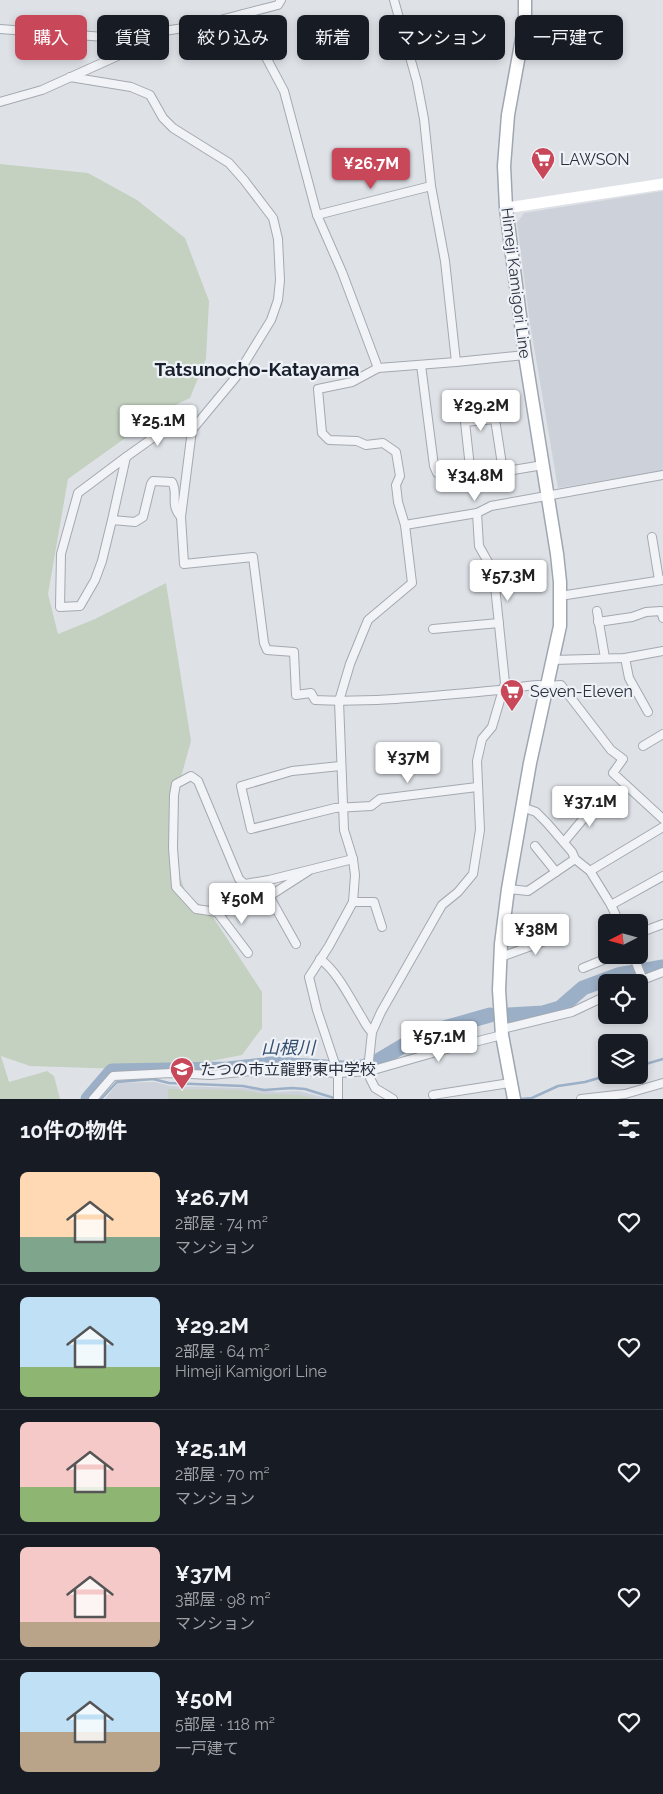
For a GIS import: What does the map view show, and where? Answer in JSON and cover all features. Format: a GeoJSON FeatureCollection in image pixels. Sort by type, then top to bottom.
{"type":"FeatureCollection","features":[{"type":"Feature","properties":{"kind":"main road","name":"Himeji Kamigori Line"},"geometry":{"type":"LineString","coordinates":[[512,1090],[502,1032],[499,990],[508,889],[522,807],[560,626],[557,554],[525,355],[506,208],[504,157],[508,115],[525,22],[525,0]]}},
{"type":"Feature","properties":{"kind":"street"},"geometry":{"type":"LineString","coordinates":[[169,30],[197,26],[278,5],[281,0]]}},
{"type":"Feature","properties":{"kind":"street"},"geometry":{"type":"LineString","coordinates":[[394,0],[417,82],[424,119],[431,186],[445,261],[456,362]]}},
{"type":"Feature","properties":{"kind":"street"},"geometry":{"type":"LineString","coordinates":[[243,14],[284,91],[317,215],[342,272],[378,368]]}},
{"type":"Feature","properties":{"kind":"street"},"geometry":{"type":"LineString","coordinates":[[0,29],[97,36]]}},
{"type":"Feature","properties":{"kind":"street"},"geometry":{"type":"LineString","coordinates":[[0,102],[42,90],[108,60]]}},
{"type":"Feature","properties":{"kind":"street"},"geometry":{"type":"LineString","coordinates":[[70,77],[131,88],[150,95],[163,118],[173,128],[229,163],[273,218],[278,239],[280,280],[278,300],[271,320],[236,378],[192,430],[189,466],[181,517],[184,564],[253,557],[264,643],[267,650],[294,652],[296,695],[311,693],[315,700],[339,701],[503,690],[540,685],[547,687],[561,684],[611,750],[624,759],[613,772],[663,819]]}},
{"type":"Feature","properties":{"kind":"street"},"geometry":{"type":"LineString","coordinates":[[506,208],[663,184]]}},
{"type":"Feature","properties":{"kind":"street"},"geometry":{"type":"LineString","coordinates":[[317,215],[431,186]]}},
{"type":"Feature","properties":{"kind":"street"},"geometry":{"type":"LineString","coordinates":[[338,1099],[338,1073],[310,987],[309,977],[330,946],[353,902],[355,875],[353,859],[344,830],[342,806],[339,701],[350,664],[368,620],[412,583],[405,524],[398,502],[396,485],[400,476],[396,452],[383,443],[366,445],[357,441],[328,440],[322,433],[318,390],[352,382],[378,368],[525,355]]}},
{"type":"Feature","properties":{"kind":"street"},"geometry":{"type":"LineString","coordinates":[[421,365],[434,466],[437,473],[471,476],[544,464]]}},
{"type":"Feature","properties":{"kind":"street"},"geometry":{"type":"LineString","coordinates":[[126,457],[102,561],[95,580],[80,606],[60,607],[62,554],[78,493],[126,457],[182,417],[192,430]]}},
{"type":"Feature","properties":{"kind":"street"},"geometry":{"type":"LineString","coordinates":[[471,476],[465,422],[495,419],[503,471]]}},
{"type":"Feature","properties":{"kind":"street"},"geometry":{"type":"LineString","coordinates":[[405,524],[477,513],[491,506],[663,475]]}},
{"type":"Feature","properties":{"kind":"street"},"geometry":{"type":"LineString","coordinates":[[112,520],[135,522],[143,517],[151,484],[156,480],[172,482],[176,512],[181,517]]}},
{"type":"Feature","properties":{"kind":"street"},"geometry":{"type":"LineString","coordinates":[[393,1099],[375,1088],[370,1078],[372,1032],[381,1012],[442,905],[458,892],[472,874],[480,830],[477,761],[482,739],[492,727],[505,684],[496,586],[490,568],[479,546],[477,513]]}},
{"type":"Feature","properties":{"kind":"street"},"geometry":{"type":"LineString","coordinates":[[560,596],[661,580],[652,537]]}},
{"type":"Feature","properties":{"kind":"street"},"geometry":{"type":"LineString","coordinates":[[496,586],[535,581]]}},
{"type":"Feature","properties":{"kind":"street"},"geometry":{"type":"LineString","coordinates":[[596,611],[605,658]]}},
{"type":"Feature","properties":{"kind":"street"},"geometry":{"type":"LineString","coordinates":[[598,622],[632,617],[646,612],[661,611],[663,618]]}},
{"type":"Feature","properties":{"kind":"street"},"geometry":{"type":"LineString","coordinates":[[433,629],[499,623]]}},
{"type":"Feature","properties":{"kind":"street"},"geometry":{"type":"LineString","coordinates":[[554,660],[625,658],[663,651]]}},
{"type":"Feature","properties":{"kind":"street"},"geometry":{"type":"LineString","coordinates":[[625,658],[630,678],[648,712]]}},
{"type":"Feature","properties":{"kind":"street"},"geometry":{"type":"LineString","coordinates":[[643,746],[663,734]]}},
{"type":"Feature","properties":{"kind":"street"},"geometry":{"type":"LineString","coordinates":[[340,766],[292,771],[240,786],[251,829],[342,806],[371,806],[380,799],[477,788]]}},
{"type":"Feature","properties":{"kind":"street"},"geometry":{"type":"LineString","coordinates":[[310,870],[254,906],[217,912],[196,909],[176,887],[172,848],[176,784],[191,776],[198,781],[239,879],[244,884],[353,859]]}},
{"type":"Feature","properties":{"kind":"street"},"geometry":{"type":"LineString","coordinates":[[564,842],[599,800]]}},
{"type":"Feature","properties":{"kind":"street"},"geometry":{"type":"LineString","coordinates":[[522,807],[536,812],[564,842],[572,852],[574,859],[590,871],[615,914]]}},
{"type":"Feature","properties":{"kind":"street"},"geometry":{"type":"LineString","coordinates":[[590,871],[663,827]]}},
{"type":"Feature","properties":{"kind":"street"},"geometry":{"type":"LineString","coordinates":[[535,846],[556,872]]}},
{"type":"Feature","properties":{"kind":"street"},"geometry":{"type":"LineString","coordinates":[[508,889],[528,891],[574,859]]}},
{"type":"Feature","properties":{"kind":"street"},"geometry":{"type":"LineString","coordinates":[[611,905],[663,876]]}},
{"type":"Feature","properties":{"kind":"street"},"geometry":{"type":"LineString","coordinates":[[268,896],[296,944]]}},
{"type":"Feature","properties":{"kind":"street"},"geometry":{"type":"LineString","coordinates":[[353,902],[374,902],[382,927]]}},
{"type":"Feature","properties":{"kind":"street"},"geometry":{"type":"LineString","coordinates":[[217,912],[248,953]]}},
{"type":"Feature","properties":{"kind":"street"},"geometry":{"type":"LineString","coordinates":[[648,930],[663,924]]}},
{"type":"Feature","properties":{"kind":"street"},"geometry":{"type":"LineString","coordinates":[[501,957],[564,934]]}},
{"type":"Feature","properties":{"kind":"street"},"geometry":{"type":"LineString","coordinates":[[320,959],[330,966],[367,1028],[372,1032]]}},
{"type":"Feature","properties":{"kind":"street"},"geometry":{"type":"LineString","coordinates":[[583,968],[598,962]]}},
{"type":"Feature","properties":{"kind":"street"},"geometry":{"type":"LineString","coordinates":[[648,978],[663,972]]}},
{"type":"Feature","properties":{"kind":"street"},"geometry":{"type":"LineString","coordinates":[[94,1098],[113,1076],[171,1073],[211,1075],[271,1069],[338,1073],[443,1050],[572,1012],[598,1000]]}},
{"type":"Feature","properties":{"kind":"street"},"geometry":{"type":"LineString","coordinates":[[581,1099],[625,1094],[663,1083]]}},
{"type":"Feature","properties":{"kind":"street"},"geometry":{"type":"LineString","coordinates":[[433,1095],[512,1090]]}},
{"type":"Feature","properties":{"kind":"shaded area"},"geometry":{"type":"Polygon","coordinates":[[[663,191],[663,471],[558,488],[530,323],[517,223],[524,213],[663,191]]]}},
{"type":"Feature","properties":{"kind":"shaded area","name":"たつの市立龍野東中学校"},"geometry":{"type":"Polygon","coordinates":[[[155,1082],[170,1086],[243,1088],[277,1092],[299,1091],[330,1099],[105,1099],[118,1083],[155,1082]]]}},
{"type":"Feature","properties":{"kind":"green space"},"geometry":{"type":"Polygon","coordinates":[[[0,164],[88,173],[137,200],[185,238],[209,301],[206,359],[190,398],[163,411],[68,479],[48,594],[58,634],[95,619],[166,583],[191,741],[173,806],[170,850],[186,893],[211,914],[262,992],[262,1028],[242,1055],[174,1068],[153,1070],[30,1066],[1,1056],[9,1082],[47,1071],[54,1076],[60,1099],[0,1099],[0,164]]]}},
{"type":"Feature","properties":{"kind":"green space"},"geometry":{"type":"Polygon","coordinates":[[[168,1089],[240,1090],[263,1094],[299,1095],[319,1099],[168,1099],[168,1089]]]}},
{"type":"Feature","properties":{"kind":"waterway","name":"山根川"},"geometry":{"type":"LineString","coordinates":[[508,1015],[543,1013],[560,1008],[583,988],[618,975],[663,967]]}},
{"type":"Feature","properties":{"kind":"waterway","name":"山根川"},"geometry":{"type":"LineString","coordinates":[[88,1099],[112,1071],[228,1069],[272,1064],[343,1068],[362,1067],[376,1062],[423,1034],[490,1015]]}},
{"type":"Feature","properties":{"kind":"waterway"},"geometry":{"type":"LineString","coordinates":[[648,1063],[663,1059]]}},
{"type":"Feature","properties":{"kind":"waterway"},"geometry":{"type":"LineString","coordinates":[[521,1099],[532,1098],[558,1086],[598,1078]]}},
{"type":"Feature","properties":{"kind":"waterway"},"geometry":{"type":"LineString","coordinates":[[101,1099],[117,1082],[153,1079],[169,1083],[243,1086],[264,1090],[305,1089],[337,1099]]}},
{"type":"Feature","properties":{"kind":"place","name":"LAWSON"},"geometry":{"type":"Point","coordinates":[543,180]}},
{"type":"Feature","properties":{"kind":"place","name":"Seven-Eleven"},"geometry":{"type":"Point","coordinates":[512,712]}},
{"type":"Feature","properties":{"kind":"place","name":"たつの市立龍野東中学校"},"geometry":{"type":"Point","coordinates":[182,1090]}},
{"type":"Feature","properties":{"kind":"district","name":"Tatsunocho-Katayama"},"geometry":{"type":"Point","coordinates":[257,369]}}]}
